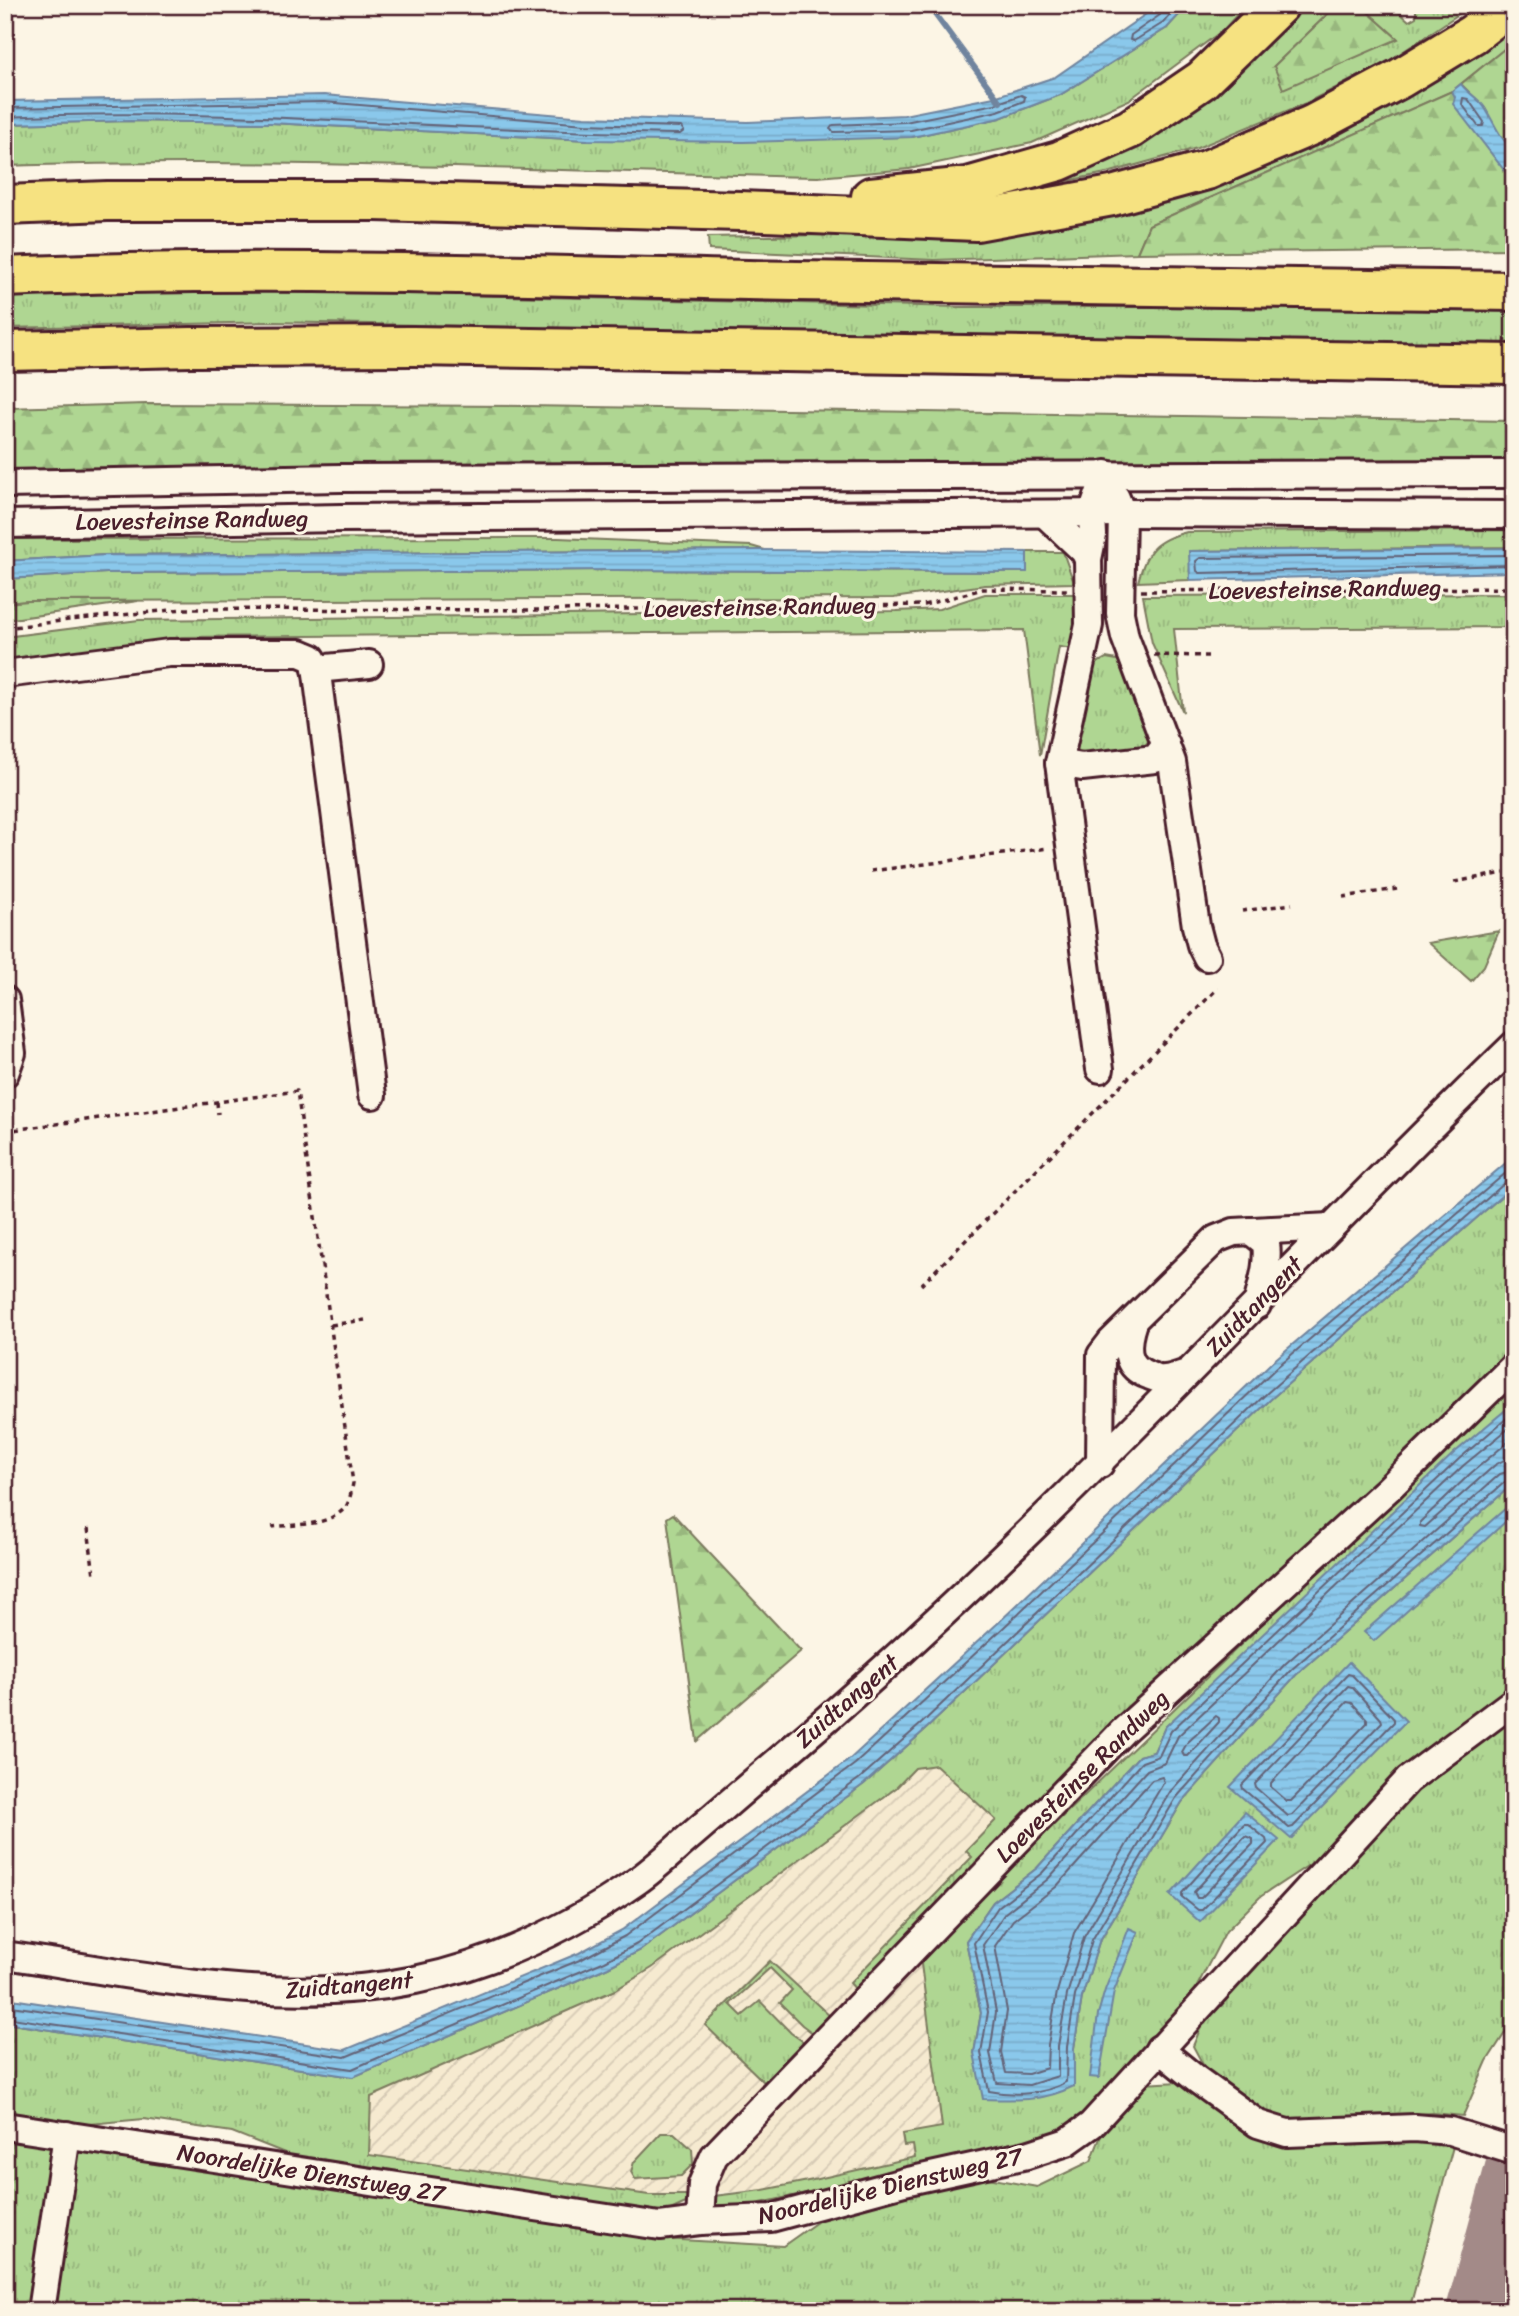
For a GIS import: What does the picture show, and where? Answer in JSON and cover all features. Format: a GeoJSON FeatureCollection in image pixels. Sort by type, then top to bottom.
{"type":"FeatureCollection","features":[{"type":"Feature","properties":{"kind":"highway"},"geometry":{"type":"LineString","coordinates":[[740,211],[968,187],[1059,161],[1130,129],[1202,80],[1279,5]]}},
{"type":"Feature","properties":{"kind":"highway"},"geometry":{"type":"LineString","coordinates":[[5,205],[107,201],[376,201],[740,211],[976,221],[1112,196],[1207,170],[1312,125],[1399,79],[1473,34],[1510,5]]}},
{"type":"Feature","properties":{"kind":"highway"},"geometry":{"type":"LineString","coordinates":[[5,277],[99,273],[419,273],[1062,288],[1514,291]]}},
{"type":"Feature","properties":{"kind":"highway"},"geometry":{"type":"LineString","coordinates":[[5,351],[191,346],[413,346],[1514,364]]}},
{"type":"Feature","properties":{"kind":"street"},"geometry":{"type":"LineString","coordinates":[[1106,474],[1122,513],[1119,591],[1125,637],[1172,762],[1196,926],[1207,957]]}},
{"type":"Feature","properties":{"kind":"street"},"geometry":{"type":"LineString","coordinates":[[1100,1069],[1059,762],[1089,625],[1088,559],[1093,535],[1092,513],[1106,474]]}},
{"type":"Feature","properties":{"kind":"street","name":"Loevesteinse Randweg"},"geometry":{"type":"LineString","coordinates":[[5,484],[354,478],[1514,474]]}},
{"type":"Feature","properties":{"kind":"street","name":"Loevesteinse Randweg"},"geometry":{"type":"LineString","coordinates":[[5,524],[341,518],[1092,513],[1514,515]]}},
{"type":"Feature","properties":{"kind":"street"},"geometry":{"type":"LineString","coordinates":[[1045,514],[1084,551],[1088,559]]}},
{"type":"Feature","properties":{"kind":"street"},"geometry":{"type":"LineString","coordinates":[[5,674],[169,653],[300,653],[312,658],[316,669],[372,1095]]}},
{"type":"Feature","properties":{"kind":"street"},"geometry":{"type":"LineString","coordinates":[[316,669],[369,664]]}},
{"type":"Feature","properties":{"kind":"street"},"geometry":{"type":"LineString","coordinates":[[1059,762],[1082,767],[1155,759],[1166,745]]}},
{"type":"Feature","properties":{"kind":"street"},"geometry":{"type":"LineString","coordinates":[[5,1000],[12,1053],[5,1073]]}},
{"type":"Feature","properties":{"kind":"street","name":"Zuidtangent"},"geometry":{"type":"LineString","coordinates":[[5,1955],[217,1987],[274,1992],[373,1988],[420,1979],[514,1951],[571,1923],[640,1879],[877,1676],[1100,1464],[1331,1227],[1514,1045]]}},
{"type":"Feature","properties":{"kind":"street"},"geometry":{"type":"LineString","coordinates":[[1100,1464],[1101,1355],[1133,1322],[1216,1239],[1234,1232],[1331,1227]]}},
{"type":"Feature","properties":{"kind":"street"},"geometry":{"type":"LineString","coordinates":[[1251,1231],[1266,1243],[1267,1252],[1257,1305]]}},
{"type":"Feature","properties":{"kind":"street"},"geometry":{"type":"LineString","coordinates":[[1133,1322],[1127,1340],[1128,1354],[1133,1366],[1140,1372],[1162,1380],[1187,1373]]}},
{"type":"Feature","properties":{"kind":"street","name":"Loevesteinse Randweg"},"geometry":{"type":"LineString","coordinates":[[700,2221],[702,2184],[714,2156],[1122,1731],[1388,1489],[1514,1366]]}},
{"type":"Feature","properties":{"kind":"street","name":"Noordelijke Dienstweg 27"},"geometry":{"type":"LineString","coordinates":[[5,2126],[660,2226],[700,2221],[771,2218],[904,2182],[1027,2155],[1067,2142],[1091,2125],[1408,1780],[1514,1701]]}},
{"type":"Feature","properties":{"kind":"street"},"geometry":{"type":"LineString","coordinates":[[1159,2049],[1196,2080],[1258,2124],[1287,2133],[1415,2127],[1450,2131],[1514,2151]]}},
{"type":"Feature","properties":{"kind":"street"},"geometry":{"type":"LineString","coordinates":[[41,2311],[67,2136]]}},
{"type":"Feature","properties":{"kind":"path","name":"Loevesteinse Randweg"},"geometry":{"type":"LineString","coordinates":[[1119,591],[1514,588]]}},
{"type":"Feature","properties":{"kind":"path","name":"Loevesteinse Randweg"},"geometry":{"type":"LineString","coordinates":[[5,628],[183,609],[557,610],[924,605],[983,589],[1089,590]]}},
{"type":"Feature","properties":{"kind":"path"},"geometry":{"type":"LineString","coordinates":[[1149,652],[1151,655],[1208,656]]}},
{"type":"Feature","properties":{"kind":"path"},"geometry":{"type":"LineString","coordinates":[[871,871],[1070,846]]}},
{"type":"Feature","properties":{"kind":"path"},"geometry":{"type":"LineString","coordinates":[[1454,882],[1504,873]]}},
{"type":"Feature","properties":{"kind":"path"},"geometry":{"type":"LineString","coordinates":[[1343,897],[1397,889]]}},
{"type":"Feature","properties":{"kind":"path"},"geometry":{"type":"LineString","coordinates":[[1242,911],[1292,904]]}},
{"type":"Feature","properties":{"kind":"path"},"geometry":{"type":"LineString","coordinates":[[921,1285],[1218,988]]}},
{"type":"Feature","properties":{"kind":"path"},"geometry":{"type":"LineString","coordinates":[[5,1131],[298,1091],[354,1483],[347,1504],[334,1517],[272,1527]]}},
{"type":"Feature","properties":{"kind":"path"},"geometry":{"type":"LineString","coordinates":[[217,1102],[218,1114]]}},
{"type":"Feature","properties":{"kind":"path"},"geometry":{"type":"LineString","coordinates":[[331,1325],[365,1320]]}},
{"type":"Feature","properties":{"kind":"path"},"geometry":{"type":"LineString","coordinates":[[88,1528],[94,1575]]}},
{"type":"Feature","properties":{"kind":"shaded area"},"geometry":{"type":"Polygon","coordinates":[[[936,1765],[996,1819],[966,1851],[972,1857],[919,1913],[946,1929],[921,1963],[942,2127],[913,2145],[915,2157],[763,2190],[649,2195],[369,2155],[371,2097],[615,1990],[652,1968],[896,1789],[915,1768],[936,1765]],[[770,1961],[706,2025],[765,2082],[805,2043],[791,2033],[760,2001],[742,2017],[730,2004],[770,1968],[792,1990],[831,2017],[770,1961]]]}},
{"type":"Feature","properties":{"kind":"green space"},"geometry":{"type":"Polygon","coordinates":[[[1188,5],[1246,5],[1223,30],[1129,100],[1032,143],[909,169],[818,177],[310,164],[5,166],[5,124],[130,121],[271,123],[588,140],[912,137],[1000,118],[1060,95],[1167,28],[1188,5]]]}},
{"type":"Feature","properties":{"kind":"green space"},"geometry":{"type":"Polygon","coordinates":[[[1301,5],[1337,5],[1274,66],[1397,38],[1360,5],[1391,5],[1409,21],[1416,17],[1416,5],[1472,5],[1389,61],[1306,103],[1197,148],[1111,172],[1013,192],[1215,87],[1289,23],[1301,5]]]}},
{"type":"Feature","properties":{"kind":"green space"},"geometry":{"type":"Polygon","coordinates":[[[1337,5],[1360,5],[1398,39],[1283,89],[1274,66],[1337,5]]]}},
{"type":"Feature","properties":{"kind":"green space"},"geometry":{"type":"Polygon","coordinates":[[[1514,12],[1514,41],[1452,91],[1149,225],[1137,253],[934,260],[709,250],[708,237],[934,233],[1113,209],[1514,12]]]}},
{"type":"Feature","properties":{"kind":"green space"},"geometry":{"type":"Polygon","coordinates":[[[1514,41],[1514,152],[1499,136],[1485,108],[1461,84],[1514,41]]]}},
{"type":"Feature","properties":{"kind":"green space"},"geometry":{"type":"Polygon","coordinates":[[[1452,91],[1514,183],[1514,249],[1137,253],[1149,225],[1452,91]]]}},
{"type":"Feature","properties":{"kind":"green space"},"geometry":{"type":"Polygon","coordinates":[[[165,284],[461,295],[962,307],[1514,307],[1514,344],[1199,341],[271,322],[5,328],[5,290],[165,284]]]}},
{"type":"Feature","properties":{"kind":"green space"},"geometry":{"type":"Polygon","coordinates":[[[146,404],[525,406],[1514,421],[1514,464],[5,472],[5,408],[146,404]]]}},
{"type":"Feature","properties":{"kind":"green space"},"geometry":{"type":"Polygon","coordinates":[[[1514,530],[1514,547],[1190,551],[1190,580],[1138,582],[1145,562],[1154,548],[1167,539],[1187,532],[1514,530]]]}},
{"type":"Feature","properties":{"kind":"green space"},"geometry":{"type":"Polygon","coordinates":[[[558,538],[751,546],[765,550],[105,555],[5,561],[5,539],[558,538]]]}},
{"type":"Feature","properties":{"kind":"green space"},"geometry":{"type":"Polygon","coordinates":[[[1027,552],[1063,552],[1074,583],[985,585],[893,598],[5,603],[5,579],[107,573],[613,570],[1026,572],[1027,552]]]}},
{"type":"Feature","properties":{"kind":"green space"},"geometry":{"type":"Polygon","coordinates":[[[985,594],[1078,594],[1078,621],[1073,649],[1059,647],[1040,755],[1024,630],[182,637],[5,661],[5,637],[139,620],[897,611],[939,609],[985,594]]]}},
{"type":"Feature","properties":{"kind":"green space"},"geometry":{"type":"Polygon","coordinates":[[[1514,594],[1514,627],[1174,629],[1183,712],[1152,643],[1143,596],[1514,594]]]}},
{"type":"Feature","properties":{"kind":"green space"},"geometry":{"type":"Polygon","coordinates":[[[138,601],[5,620],[5,603],[138,601]]]}},
{"type":"Feature","properties":{"kind":"green space"},"geometry":{"type":"Polygon","coordinates":[[[1106,658],[1122,664],[1152,736],[1143,748],[1087,754],[1078,751],[1075,745],[1092,668],[1106,658]]]}},
{"type":"Feature","properties":{"kind":"green space"},"geometry":{"type":"Polygon","coordinates":[[[1499,931],[1484,966],[1471,981],[1428,943],[1499,931]]]}},
{"type":"Feature","properties":{"kind":"green space"},"geometry":{"type":"Polygon","coordinates":[[[1514,1185],[1514,1345],[1504,1360],[856,1990],[850,1983],[972,1857],[966,1851],[996,1820],[936,1765],[915,1768],[896,1788],[652,1968],[615,1990],[371,2097],[369,2155],[649,2195],[687,2195],[688,2202],[657,2213],[300,2159],[232,2132],[144,2119],[67,2126],[5,2117],[5,2023],[353,2077],[608,1967],[641,1950],[864,1784],[927,1728],[1271,1399],[1514,1185]]]}},
{"type":"Feature","properties":{"kind":"green space"},"geometry":{"type":"Polygon","coordinates":[[[1514,1381],[1514,1406],[1165,1727],[1154,1752],[1139,1756],[1037,1868],[993,1902],[966,1941],[981,2013],[974,2053],[1074,2086],[1074,2048],[1082,1997],[1099,1942],[1182,1802],[1296,1675],[1514,1483],[1514,1688],[1324,1855],[1260,1897],[1226,1931],[1194,1992],[1085,2115],[1069,2127],[1013,2147],[747,2206],[713,2203],[714,2196],[763,2190],[915,2157],[913,2145],[904,2146],[902,2134],[942,2127],[921,1964],[923,1957],[946,1929],[1514,1381]]]}},
{"type":"Feature","properties":{"kind":"green space"},"geometry":{"type":"Polygon","coordinates":[[[673,1514],[801,1651],[697,1741],[667,1518],[673,1514]]]}},
{"type":"Feature","properties":{"kind":"green space"},"geometry":{"type":"Polygon","coordinates":[[[1514,1713],[1514,2019],[1487,2061],[1463,2116],[1433,2113],[1291,2122],[1267,2118],[1208,2074],[1193,2046],[1206,2015],[1393,1806],[1514,1713]]]}},
{"type":"Feature","properties":{"kind":"green space"},"geometry":{"type":"Polygon","coordinates":[[[770,1961],[831,2017],[814,2034],[802,2025],[780,2003],[792,1990],[770,1968],[730,2004],[742,2016],[760,2001],[791,2033],[805,2043],[765,2083],[705,2025],[770,1961]]]}},
{"type":"Feature","properties":{"kind":"green space"},"geometry":{"type":"Polygon","coordinates":[[[1179,2082],[1261,2134],[1455,2139],[1409,2311],[5,2311],[5,2137],[646,2238],[783,2246],[834,2210],[988,2178],[1037,2187],[1091,2161],[1106,2123],[1143,2084],[1179,2082]]]}},
{"type":"Feature","properties":{"kind":"green space"},"geometry":{"type":"Polygon","coordinates":[[[661,2133],[674,2133],[692,2149],[693,2164],[681,2176],[635,2179],[631,2172],[634,2162],[661,2133]]]}},
{"type":"Feature","properties":{"kind":"water"},"geometry":{"type":"Polygon","coordinates":[[[1159,5],[1188,5],[1167,28],[1060,95],[1000,118],[912,137],[743,142],[588,140],[271,123],[130,121],[5,124],[5,101],[324,95],[585,117],[748,122],[904,115],[994,97],[1055,77],[1159,5]]]}},
{"type":"Feature","properties":{"kind":"water"},"geometry":{"type":"Polygon","coordinates":[[[1461,84],[1482,104],[1514,152],[1514,183],[1453,104],[1455,97],[1452,91],[1461,84]]]}},
{"type":"Feature","properties":{"kind":"water"},"geometry":{"type":"Polygon","coordinates":[[[1514,548],[1514,572],[1190,580],[1189,551],[1514,548]]]}},
{"type":"Feature","properties":{"kind":"water"},"geometry":{"type":"Polygon","coordinates":[[[765,550],[1027,552],[1027,572],[613,570],[107,573],[5,579],[5,561],[105,555],[765,550]]]}},
{"type":"Feature","properties":{"kind":"water"},"geometry":{"type":"Polygon","coordinates":[[[1514,1156],[1514,1185],[1271,1399],[927,1728],[864,1784],[641,1950],[608,1967],[353,2077],[5,2023],[5,1998],[345,2050],[579,1953],[622,1930],[850,1759],[998,1623],[1272,1362],[1514,1156]]]}},
{"type":"Feature","properties":{"kind":"water"},"geometry":{"type":"Polygon","coordinates":[[[1514,1403],[1514,1483],[1296,1675],[1182,1802],[1099,1942],[1082,1997],[1074,2048],[1074,2086],[1040,2097],[1018,2100],[983,2099],[974,2053],[981,2013],[966,1941],[993,1902],[1037,1868],[1139,1756],[1154,1752],[1165,1727],[1454,1453],[1514,1403]]]}},
{"type":"Feature","properties":{"kind":"water"},"geometry":{"type":"Polygon","coordinates":[[[1514,1501],[1514,1514],[1374,1641],[1364,1632],[1514,1501]]]}},
{"type":"Feature","properties":{"kind":"water"},"geometry":{"type":"Polygon","coordinates":[[[1349,1662],[1406,1721],[1291,1839],[1230,1787],[1349,1662]]]}},
{"type":"Feature","properties":{"kind":"water"},"geometry":{"type":"Polygon","coordinates":[[[1245,1812],[1279,1840],[1200,1922],[1170,1895],[1245,1812]]]}},
{"type":"Feature","properties":{"kind":"water"},"geometry":{"type":"Polygon","coordinates":[[[1129,1928],[1138,1932],[1114,1991],[1099,2078],[1090,2077],[1098,2014],[1129,1928]]]}},
{"type":"Feature","properties":{"kind":"waterway"},"geometry":{"type":"LineString","coordinates":[[928,5],[1000,102]]}},
{"type":"Feature","properties":{"kind":"taxiway"},"geometry":{"type":"LineString","coordinates":[[1474,2311],[1514,2164]]}}]}
